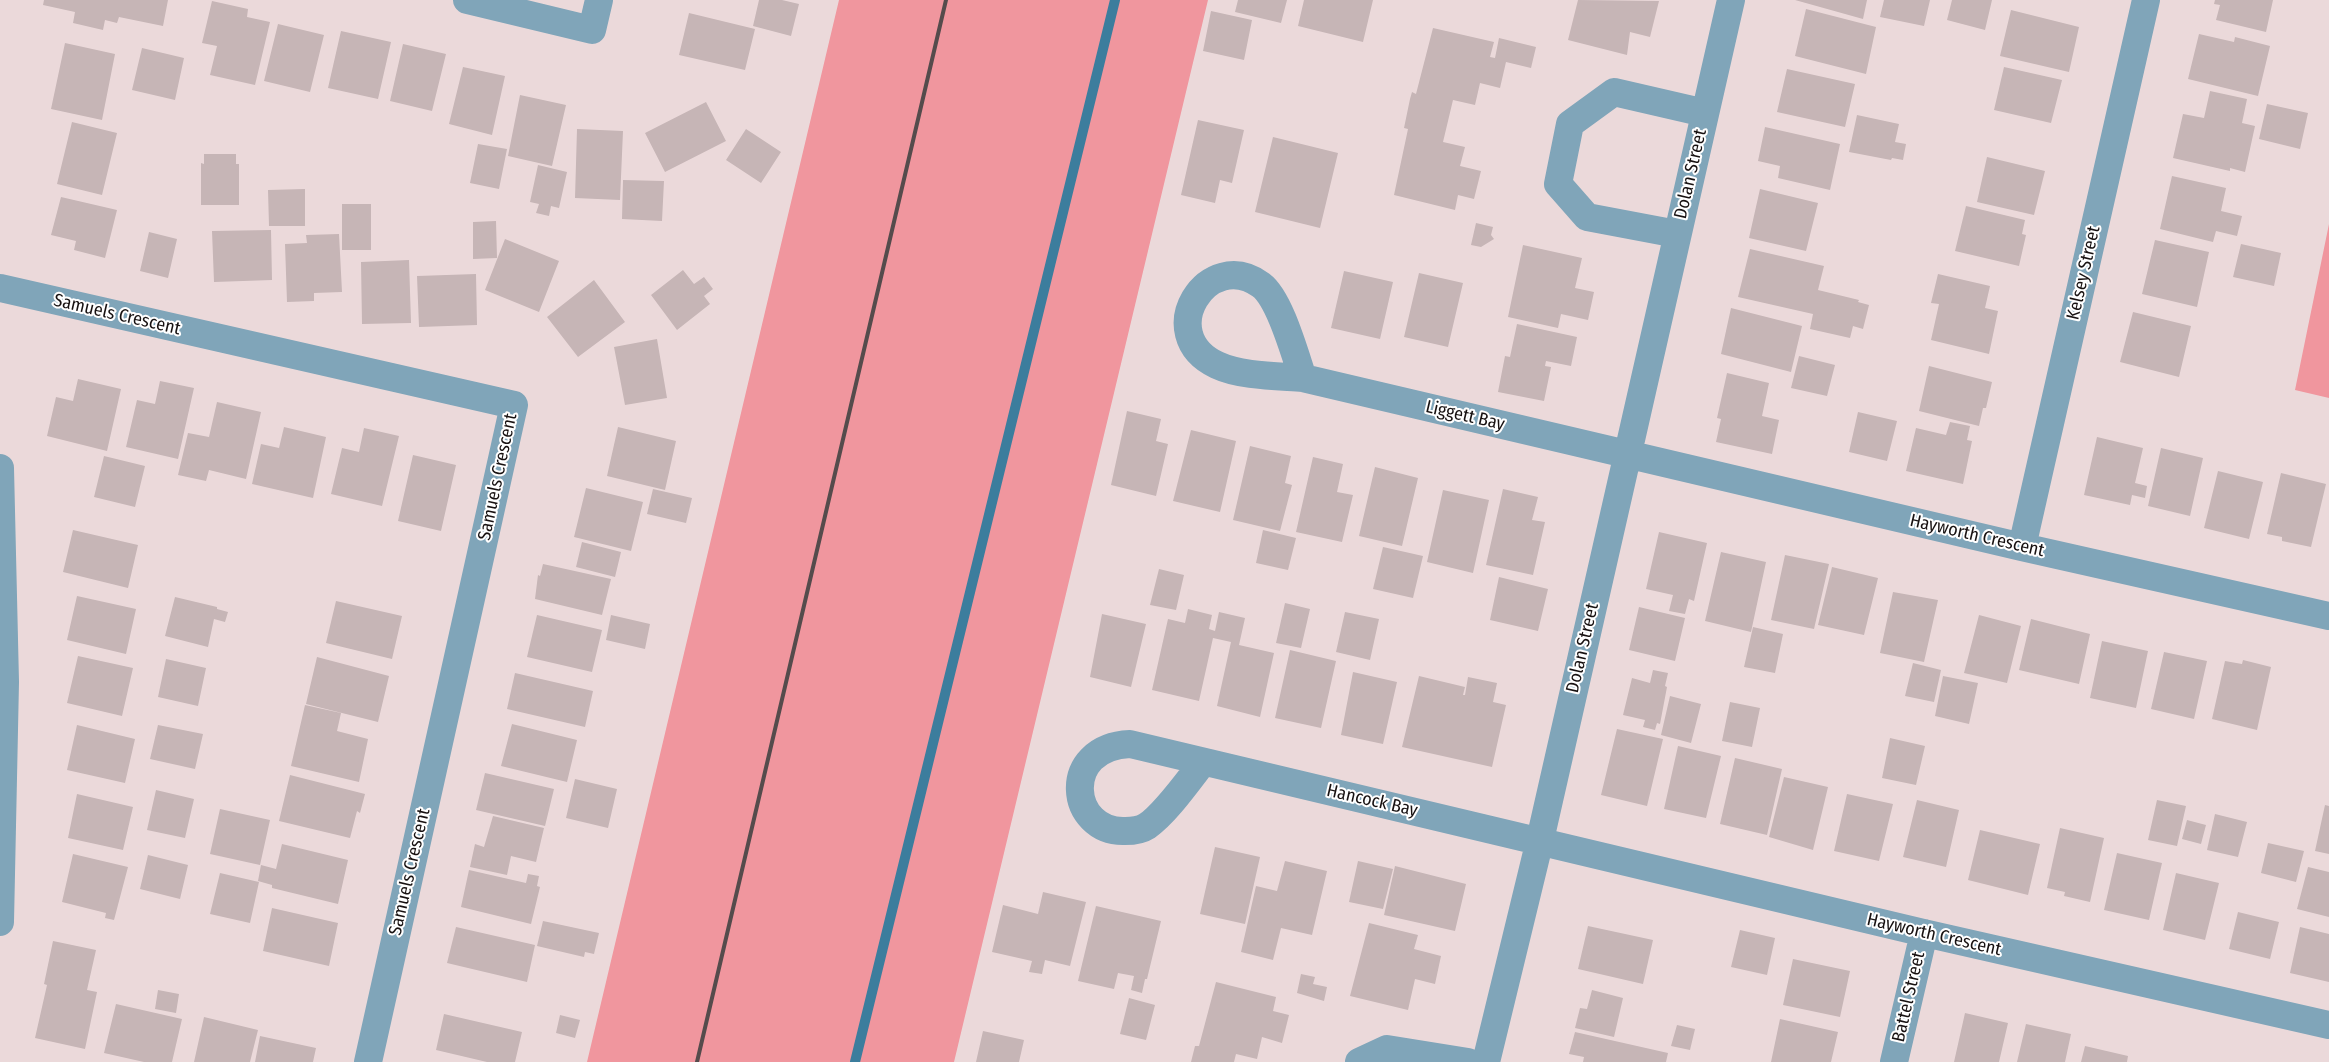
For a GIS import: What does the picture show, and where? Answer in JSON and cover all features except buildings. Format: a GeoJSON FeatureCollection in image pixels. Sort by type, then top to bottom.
{"type":"FeatureCollection","features":[{"type":"Feature","properties":{"kind":"street"},"geometry":{"type":"LineString","coordinates":[[467,0],[592,30],[599,0]]}},
{"type":"Feature","properties":{"kind":"street","name":"Dolan Street"},"geometry":{"type":"LineString","coordinates":[[1486,1062],[1540,840],[1626,454],[1731,0]]}},
{"type":"Feature","properties":{"kind":"street","name":"Kelsey Street"},"geometry":{"type":"LineString","coordinates":[[2022,547],[2146,0]]}},
{"type":"Feature","properties":{"kind":"street","name":"Dolan Street"},"geometry":{"type":"LineString","coordinates":[[1677,234],[1587,217],[1558,184],[1570,124],[1614,92],[1706,113]]}},
{"type":"Feature","properties":{"kind":"street","name":"Liggett Bay"},"geometry":{"type":"LineString","coordinates":[[1303,378],[1277,308],[1270,295],[1260,285],[1247,278],[1233,276],[1213,281],[1196,295],[1189,307],[1188,329],[1196,348],[1206,359],[1219,366],[1255,374],[1303,378],[1626,454]]}},
{"type":"Feature","properties":{"kind":"street","name":"Samuels Crescent"},"geometry":{"type":"LineString","coordinates":[[0,288],[514,405],[368,1062]]}},
{"type":"Feature","properties":{"kind":"street","name":"Hayworth Crescent"},"geometry":{"type":"LineString","coordinates":[[1626,454],[2022,547],[2329,616]]}},
{"type":"Feature","properties":{"kind":"street"},"geometry":{"type":"LineString","coordinates":[[0,468],[3,681],[0,922]]}},
{"type":"Feature","properties":{"kind":"street","name":"Hancock Bay"},"geometry":{"type":"LineString","coordinates":[[1203,762],[1540,840]]}},
{"type":"Feature","properties":{"kind":"street","name":"Hayworth Crescent"},"geometry":{"type":"LineString","coordinates":[[1540,840],[1924,933],[2329,1025]]}},
{"type":"Feature","properties":{"kind":"street","name":"Battel Street"},"geometry":{"type":"LineString","coordinates":[[1894,1062],[1924,933]]}},
{"type":"Feature","properties":{"kind":"street"},"geometry":{"type":"LineString","coordinates":[[1359,1062],[1387,1049],[1468,1062]]}},
{"type":"Feature","properties":{"kind":"shaded area"},"geometry":{"type":"Polygon","coordinates":[[[839,0],[1208,0],[954,1062],[587,1062],[839,0]]]}},
{"type":"Feature","properties":{"kind":"shaded area"},"geometry":{"type":"Polygon","coordinates":[[[2329,224],[2329,398],[2295,390],[2329,224]]]}},
{"type":"Feature","properties":{"kind":"waterway"},"geometry":{"type":"LineString","coordinates":[[855,1062],[1115,0]]}},
{"type":"Feature","properties":{"kind":"railway"},"geometry":{"type":"LineString","coordinates":[[697,1062],[946,0]]}}]}
